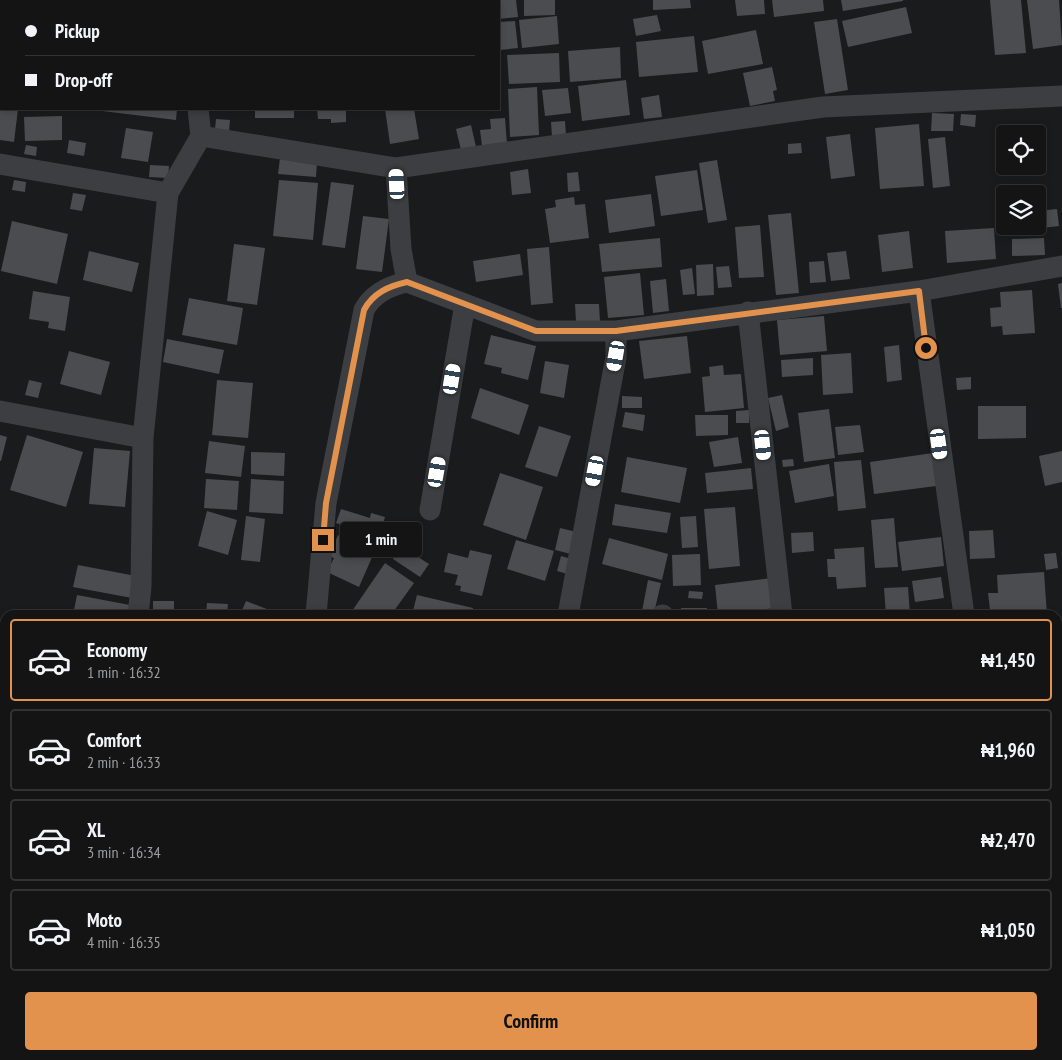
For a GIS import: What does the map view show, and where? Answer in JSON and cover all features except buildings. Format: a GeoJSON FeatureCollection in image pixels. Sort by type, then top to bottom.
{"type":"FeatureCollection","features":[{"type":"Feature","properties":{"kind":"street"},"geometry":{"type":"LineString","coordinates":[[201,136],[396,168],[823,107],[1062,96]]}},
{"type":"Feature","properties":{"kind":"street"},"geometry":{"type":"LineString","coordinates":[[139,610],[141,587],[143,438],[168,193],[201,136],[198,110]]}},
{"type":"Feature","properties":{"kind":"street"},"geometry":{"type":"LineString","coordinates":[[0,164],[168,193]]}},
{"type":"Feature","properties":{"kind":"street"},"geometry":{"type":"LineString","coordinates":[[396,168],[401,249],[407,282]]}},
{"type":"Feature","properties":{"kind":"street"},"geometry":{"type":"LineString","coordinates":[[316,610],[326,503],[364,310],[374,296],[392,285],[407,282],[536,331],[616,331],[748,312],[919,291],[1062,266]]}},
{"type":"Feature","properties":{"kind":"street"},"geometry":{"type":"LineString","coordinates":[[919,291],[963,610]]}},
{"type":"Feature","properties":{"kind":"street"},"geometry":{"type":"LineString","coordinates":[[430,510],[465,304]]}},
{"type":"Feature","properties":{"kind":"street"},"geometry":{"type":"LineString","coordinates":[[748,312],[781,610]]}},
{"type":"Feature","properties":{"kind":"street"},"geometry":{"type":"LineString","coordinates":[[569,610],[616,356],[616,331]]}},
{"type":"Feature","properties":{"kind":"street"},"geometry":{"type":"LineString","coordinates":[[0,411],[143,438]]}},
{"type":"Feature","properties":{"kind":"route"},"geometry":{"type":"LineString","coordinates":[[323,540],[326,503],[364,310],[374,296],[392,285],[407,282],[536,331],[616,331],[748,312],[919,291],[926,348]]}}]}
